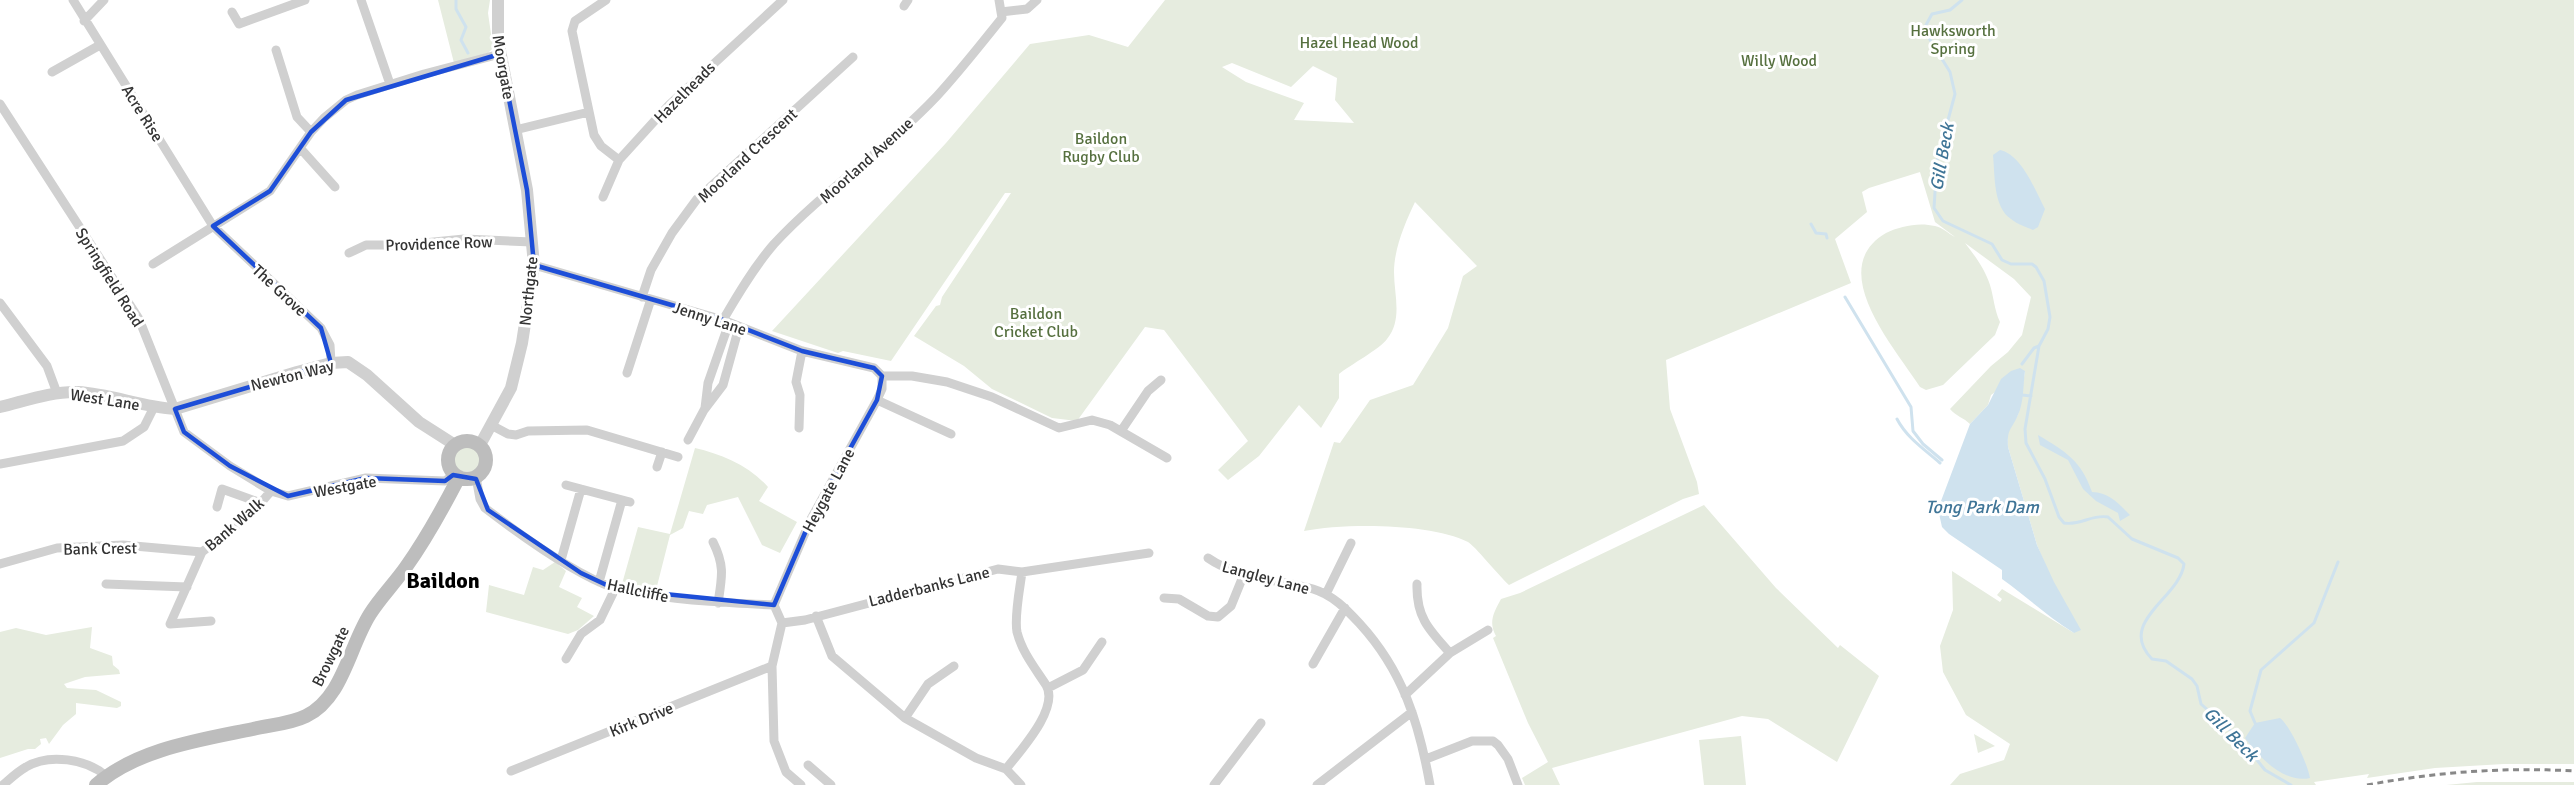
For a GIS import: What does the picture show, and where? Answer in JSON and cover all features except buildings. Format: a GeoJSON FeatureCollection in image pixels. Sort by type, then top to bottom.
{"type":"FeatureCollection","features":[{"type":"Feature","properties":{"kind":"main road"},"geometry":{"type":"LineString","coordinates":[[469,440],[480,445],[487,459],[484,470],[476,477],[457,476],[448,463],[450,450],[455,445],[469,440]]}},
{"type":"Feature","properties":{"kind":"main road","name":"Browgate"},"geometry":{"type":"LineString","coordinates":[[101,780],[139,759],[216,737],[304,718],[317,710],[336,686],[370,614],[405,568],[457,476]]}},
{"type":"Feature","properties":{"kind":"street","name":"Acre Rise"},"geometry":{"type":"LineString","coordinates":[[73,0],[213,226]]}},
{"type":"Feature","properties":{"kind":"street"},"geometry":{"type":"LineString","coordinates":[[84,21],[104,0]]}},
{"type":"Feature","properties":{"kind":"street"},"geometry":{"type":"LineString","coordinates":[[232,12],[239,24],[294,1],[305,0]]}},
{"type":"Feature","properties":{"kind":"street"},"geometry":{"type":"LineString","coordinates":[[361,0],[390,84]]}},
{"type":"Feature","properties":{"kind":"street"},"geometry":{"type":"LineString","coordinates":[[606,0],[575,21],[572,31],[594,135],[601,146],[619,160]]}},
{"type":"Feature","properties":{"kind":"street","name":"Hazelheads"},"geometry":{"type":"LineString","coordinates":[[603,197],[619,160],[669,105],[783,0]]}},
{"type":"Feature","properties":{"kind":"street"},"geometry":{"type":"LineString","coordinates":[[999,0],[1000,12],[1027,9],[1037,0]]}},
{"type":"Feature","properties":{"kind":"street","name":"Moorgate"},"geometry":{"type":"LineString","coordinates":[[497,2],[496,24],[500,54],[515,130]]}},
{"type":"Feature","properties":{"kind":"street","name":"Moorland Avenue"},"geometry":{"type":"LineString","coordinates":[[726,322],[744,285],[774,245],[808,211],[936,97],[1002,18],[1000,12]]}},
{"type":"Feature","properties":{"kind":"street"},"geometry":{"type":"LineString","coordinates":[[52,72],[100,45]]}},
{"type":"Feature","properties":{"kind":"street"},"geometry":{"type":"LineString","coordinates":[[276,50],[297,117],[311,132]]}},
{"type":"Feature","properties":{"kind":"street"},"geometry":{"type":"LineString","coordinates":[[153,264],[270,191],[311,132],[346,100],[390,84],[500,54]]}},
{"type":"Feature","properties":{"kind":"street","name":"Moorland Crescent"},"geometry":{"type":"LineString","coordinates":[[627,373],[656,261],[672,233],[698,199],[853,57]]}},
{"type":"Feature","properties":{"kind":"street","name":"Springfield Road"},"geometry":{"type":"LineString","coordinates":[[0,104],[139,319],[184,432],[230,466],[271,491]]}},
{"type":"Feature","properties":{"kind":"street"},"geometry":{"type":"LineString","coordinates":[[515,130],[589,112]]}},
{"type":"Feature","properties":{"kind":"street","name":"Northgate"},"geometry":{"type":"LineString","coordinates":[[480,445],[511,388],[522,343],[534,265],[527,190],[515,130]]}},
{"type":"Feature","properties":{"kind":"street"},"geometry":{"type":"LineString","coordinates":[[300,148],[335,187]]}},
{"type":"Feature","properties":{"kind":"street","name":"The Grove"},"geometry":{"type":"LineString","coordinates":[[213,226],[321,328],[330,345],[332,363]]}},
{"type":"Feature","properties":{"kind":"street","name":"Providence Row"},"geometry":{"type":"LineString","coordinates":[[349,253],[366,245],[404,246],[464,239],[532,242]]}},
{"type":"Feature","properties":{"kind":"street","name":"Jenny Lane"},"geometry":{"type":"LineString","coordinates":[[534,265],[726,322],[802,351],[874,368],[882,376]]}},
{"type":"Feature","properties":{"kind":"street"},"geometry":{"type":"LineString","coordinates":[[0,303],[47,366],[57,393]]}},
{"type":"Feature","properties":{"kind":"street"},"geometry":{"type":"LineString","coordinates":[[704,410],[708,383],[726,322]]}},
{"type":"Feature","properties":{"kind":"street"},"geometry":{"type":"LineString","coordinates":[[688,440],[704,410],[723,385],[738,327]]}},
{"type":"Feature","properties":{"kind":"street"},"geometry":{"type":"LineString","coordinates":[[799,428],[800,395],[796,382],[802,351]]}},
{"type":"Feature","properties":{"kind":"street","name":"Newton Way"},"geometry":{"type":"LineString","coordinates":[[175,409],[332,363],[348,362],[358,367],[419,422],[455,445]]}},
{"type":"Feature","properties":{"kind":"street"},"geometry":{"type":"LineString","coordinates":[[882,376],[912,376],[947,382],[992,397],[1059,428],[1092,420],[1110,425],[1167,458]]}},
{"type":"Feature","properties":{"kind":"street","name":"Heygate Lane"},"geometry":{"type":"LineString","coordinates":[[774,605],[811,519],[877,400],[882,389],[882,376]]}},
{"type":"Feature","properties":{"kind":"street"},"geometry":{"type":"LineString","coordinates":[[1121,431],[1148,392],[1161,380]]}},
{"type":"Feature","properties":{"kind":"street","name":"West Lane"},"geometry":{"type":"LineString","coordinates":[[0,407],[57,393],[79,392],[175,409]]}},
{"type":"Feature","properties":{"kind":"street"},"geometry":{"type":"LineString","coordinates":[[877,400],[951,434]]}},
{"type":"Feature","properties":{"kind":"street"},"geometry":{"type":"LineString","coordinates":[[0,464],[123,441],[144,427],[154,407]]}},
{"type":"Feature","properties":{"kind":"street"},"geometry":{"type":"LineString","coordinates":[[491,425],[508,434],[516,435],[528,431],[587,430],[678,457]]}},
{"type":"Feature","properties":{"kind":"street"},"geometry":{"type":"LineString","coordinates":[[657,467],[662,452]]}},
{"type":"Feature","properties":{"kind":"street","name":"Westgate"},"geometry":{"type":"LineString","coordinates":[[271,491],[288,496],[366,478],[445,482],[457,476]]}},
{"type":"Feature","properties":{"kind":"street","name":"Hallcliffe"},"geometry":{"type":"LineString","coordinates":[[476,477],[480,500],[485,507],[561,560],[615,589],[718,603],[774,605]]}},
{"type":"Feature","properties":{"kind":"street"},"geometry":{"type":"LineString","coordinates":[[566,485],[626,501],[599,582]]}},
{"type":"Feature","properties":{"kind":"street"},"geometry":{"type":"LineString","coordinates":[[217,507],[222,489],[261,503]]}},
{"type":"Feature","properties":{"kind":"street"},"geometry":{"type":"LineString","coordinates":[[561,560],[581,489]]}},
{"type":"Feature","properties":{"kind":"street","name":"Bank Walk"},"geometry":{"type":"LineString","coordinates":[[211,621],[170,624],[201,552],[253,512],[271,491]]}},
{"type":"Feature","properties":{"kind":"street"},"geometry":{"type":"LineString","coordinates":[[714,542],[722,559],[723,573],[718,603]]}},
{"type":"Feature","properties":{"kind":"street","name":"Langley Lane"},"geometry":{"type":"LineString","coordinates":[[1326,594],[1351,543]]}},
{"type":"Feature","properties":{"kind":"street","name":"Bank Crest"},"geometry":{"type":"LineString","coordinates":[[0,564],[57,548],[123,545],[201,552]]}},
{"type":"Feature","properties":{"kind":"street","name":"Ladderbanks Lane"},"geometry":{"type":"LineString","coordinates":[[782,623],[998,568],[1022,572],[1149,553]]}},
{"type":"Feature","properties":{"kind":"street","name":"Langley Lane"},"geometry":{"type":"LineString","coordinates":[[1208,558],[1222,567],[1244,574],[1302,586],[1326,594],[1345,608],[1386,655],[1412,712],[1426,759],[1430,785]]}},
{"type":"Feature","properties":{"kind":"street"},"geometry":{"type":"LineString","coordinates":[[1006,769],[1034,734],[1047,708],[1048,688],[1028,659],[1017,631],[1022,572]]}},
{"type":"Feature","properties":{"kind":"street"},"geometry":{"type":"LineString","coordinates":[[1164,598],[1213,622],[1231,606],[1244,574]]}},
{"type":"Feature","properties":{"kind":"street"},"geometry":{"type":"LineString","coordinates":[[106,584],[187,587]]}},
{"type":"Feature","properties":{"kind":"street"},"geometry":{"type":"LineString","coordinates":[[1417,584],[1416,602],[1425,625],[1450,653]]}},
{"type":"Feature","properties":{"kind":"street"},"geometry":{"type":"LineString","coordinates":[[566,659],[581,634],[600,620],[615,589]]}},
{"type":"Feature","properties":{"kind":"street"},"geometry":{"type":"LineString","coordinates":[[774,605],[782,623],[772,666],[774,741],[786,772],[801,785]]}},
{"type":"Feature","properties":{"kind":"street"},"geometry":{"type":"LineString","coordinates":[[1313,664],[1345,608]]}},
{"type":"Feature","properties":{"kind":"street"},"geometry":{"type":"LineString","coordinates":[[816,616],[832,656],[905,718],[976,758],[1006,769],[1021,785]]}},
{"type":"Feature","properties":{"kind":"street"},"geometry":{"type":"LineString","coordinates":[[1405,695],[1450,653],[1488,630]]}},
{"type":"Feature","properties":{"kind":"street"},"geometry":{"type":"LineString","coordinates":[[1048,688],[1083,670],[1102,642]]}},
{"type":"Feature","properties":{"kind":"street","name":"Kirk Drive"},"geometry":{"type":"LineString","coordinates":[[511,771],[772,666]]}},
{"type":"Feature","properties":{"kind":"street"},"geometry":{"type":"LineString","coordinates":[[905,718],[928,684],[954,666]]}},
{"type":"Feature","properties":{"kind":"street"},"geometry":{"type":"LineString","coordinates":[[1317,785],[1412,712]]}},
{"type":"Feature","properties":{"kind":"street"},"geometry":{"type":"LineString","coordinates":[[1214,785],[1261,723]]}},
{"type":"Feature","properties":{"kind":"street"},"geometry":{"type":"LineString","coordinates":[[1426,759],[1472,741],[1492,741],[1498,745],[1508,759],[1518,785]]}},
{"type":"Feature","properties":{"kind":"street"},"geometry":{"type":"LineString","coordinates":[[3,785],[25,767],[47,760],[87,763],[101,780]]}},
{"type":"Feature","properties":{"kind":"street"},"geometry":{"type":"LineString","coordinates":[[808,765],[831,785]]}},
{"type":"Feature","properties":{"kind":"highlighted area"},"geometry":{"type":"Polygon","coordinates":[[[500,54],[527,190],[534,265],[723,320],[802,351],[874,368],[882,376],[877,400],[811,519],[774,605],[615,589],[581,573],[488,510],[476,479],[453,475],[445,481],[366,478],[288,496],[230,466],[184,432],[175,409],[331,363],[321,328],[213,226],[270,191],[311,132],[346,100],[500,54]]]}},
{"type":"Feature","properties":{"kind":"green space"},"geometry":{"type":"Polygon","coordinates":[[[438,0],[490,0],[488,13],[493,48],[488,53],[454,63],[438,0]]]}},
{"type":"Feature","properties":{"kind":"green space"},"geometry":{"type":"Polygon","coordinates":[[[1165,0],[2574,0],[2574,764],[2504,764],[2435,768],[2367,778],[2369,774],[2314,782],[2316,785],[1950,785],[1960,774],[2004,760],[2010,744],[1966,715],[1943,672],[1940,646],[1953,610],[1952,571],[2000,602],[2002,599],[1997,595],[2002,589],[2074,633],[2037,545],[2008,447],[2007,432],[2018,415],[2025,371],[1991,395],[1988,405],[1970,424],[1950,409],[1991,366],[2008,352],[2022,335],[2031,297],[2014,279],[1965,243],[1988,279],[2000,322],[1995,335],[1943,385],[1926,390],[1920,387],[1895,352],[1870,309],[1863,287],[1862,267],[1869,248],[1886,233],[1897,228],[1923,224],[1943,229],[1955,237],[1935,222],[1920,172],[1862,192],[1867,212],[1835,239],[1851,283],[1666,360],[1670,409],[1697,482],[1699,494],[1683,499],[1509,585],[1471,544],[1452,536],[1432,531],[1387,526],[1321,528],[1304,531],[1334,442],[1340,443],[1370,400],[1413,385],[1448,328],[1463,276],[1477,266],[1415,202],[1396,254],[1394,272],[1397,307],[1395,323],[1387,339],[1339,374],[1339,398],[1321,428],[1299,405],[1259,456],[1228,480],[1218,470],[1248,441],[1164,330],[1145,327],[1077,421],[1052,418],[992,389],[964,366],[914,336],[936,306],[940,305],[942,297],[1011,193],[1005,193],[891,361],[843,351],[838,353],[772,331],[946,143],[1030,44],[1089,35],[1128,47],[1165,0]],[[1232,63],[1222,67],[1246,82],[1304,103],[1294,120],[1354,123],[1335,100],[1337,78],[1313,66],[1291,87],[1232,63]]]}},
{"type":"Feature","properties":{"kind":"green space"},"geometry":{"type":"Polygon","coordinates":[[[467,447],[476,451],[480,460],[476,469],[467,473],[458,469],[454,460],[458,451],[467,447]]]}},
{"type":"Feature","properties":{"kind":"green space"},"geometry":{"type":"Polygon","coordinates":[[[695,448],[725,457],[753,473],[768,487],[759,501],[797,522],[780,553],[762,545],[738,497],[707,505],[703,514],[689,511],[683,528],[670,535],[656,590],[622,584],[638,527],[670,534],[695,448]]]}},
{"type":"Feature","properties":{"kind":"green space"},"geometry":{"type":"Polygon","coordinates":[[[1704,505],[1776,588],[1838,648],[1840,645],[1879,676],[1837,762],[1768,719],[1742,716],[1552,768],[1560,785],[1525,785],[1522,778],[1548,762],[1528,723],[1493,638],[1496,636],[1492,626],[1493,617],[1501,599],[1520,593],[1704,505]]]}},
{"type":"Feature","properties":{"kind":"green space"},"geometry":{"type":"Polygon","coordinates":[[[555,562],[566,571],[559,587],[582,598],[577,607],[594,616],[578,630],[568,634],[486,612],[489,585],[524,595],[533,567],[543,570],[555,562]]]}},
{"type":"Feature","properties":{"kind":"green space"},"geometry":{"type":"Polygon","coordinates":[[[92,627],[90,648],[112,656],[113,665],[120,674],[85,677],[64,684],[67,688],[96,690],[121,702],[121,706],[117,708],[76,703],[76,714],[63,725],[49,744],[46,738],[40,739],[41,744],[35,749],[0,758],[0,632],[16,628],[46,635],[92,627]]]}},
{"type":"Feature","properties":{"kind":"green space"},"geometry":{"type":"Polygon","coordinates":[[[1974,734],[1995,746],[1978,753],[1974,734]]]}},
{"type":"Feature","properties":{"kind":"green space"},"geometry":{"type":"Polygon","coordinates":[[[1741,736],[1746,785],[1704,785],[1699,740],[1741,736]]]}},
{"type":"Feature","properties":{"kind":"green space"},"geometry":{"type":"Polygon","coordinates":[[[2477,782],[2574,782],[2574,785],[2446,785],[2477,782]]]}},
{"type":"Feature","properties":{"kind":"water"},"geometry":{"type":"Polygon","coordinates":[[[2000,150],[2008,153],[2021,166],[2045,209],[2038,227],[2033,230],[2013,221],[2001,207],[1996,190],[1993,155],[2000,150]]]}},
{"type":"Feature","properties":{"kind":"water","name":"Tong Park Dam"},"geometry":{"type":"Polygon","coordinates":[[[2020,368],[2025,371],[2022,399],[2020,410],[2009,433],[2008,447],[2037,545],[2054,582],[2081,630],[2074,633],[2002,579],[2002,570],[1949,534],[1942,527],[1938,509],[1970,424],[1988,405],[2001,379],[2011,371],[2020,368]]]}},
{"type":"Feature","properties":{"kind":"water"},"geometry":{"type":"Polygon","coordinates":[[[2038,435],[2077,464],[2092,492],[2109,497],[2130,515],[2120,521],[2118,513],[2096,501],[2083,489],[2068,460],[2040,445],[2038,435]]]}},
{"type":"Feature","properties":{"kind":"water"},"geometry":{"type":"Polygon","coordinates":[[[2280,718],[2289,728],[2298,746],[2310,778],[2300,779],[2282,773],[2265,761],[2245,738],[2255,723],[2280,718]]]}},
{"type":"Feature","properties":{"kind":"waterway"},"geometry":{"type":"LineString","coordinates":[[456,0],[456,9],[466,27],[461,40],[468,53]]}},
{"type":"Feature","properties":{"kind":"waterway","name":"Gill Beck"},"geometry":{"type":"LineString","coordinates":[[1962,0],[1950,10],[1932,14],[1926,25],[1929,38],[1950,72],[1955,94],[1937,161],[1934,208],[1943,221],[1992,244],[2002,260],[2011,264],[2032,264],[2044,281],[2050,317],[2048,329],[2039,346],[2034,348],[2022,364]]}},
{"type":"Feature","properties":{"kind":"waterway"},"geometry":{"type":"LineString","coordinates":[[1811,224],[1816,233],[1826,234],[1827,238]]}},
{"type":"Feature","properties":{"kind":"waterway"},"geometry":{"type":"LineString","coordinates":[[1845,297],[1911,407],[1913,431],[1923,444],[1942,460]]}},
{"type":"Feature","properties":{"kind":"waterway","name":"Gill Beck"},"geometry":{"type":"LineString","coordinates":[[2039,346],[2025,429],[2026,443],[2045,479],[2059,517],[2064,523],[2108,517],[2132,539],[2178,558],[2184,564],[2172,588],[2145,622],[2141,633],[2143,646],[2152,659],[2166,661],[2192,679],[2197,686],[2201,704],[2240,739],[2265,770],[2291,785]]}},
{"type":"Feature","properties":{"kind":"waterway"},"geometry":{"type":"LineString","coordinates":[[2022,395],[2031,396]]}},
{"type":"Feature","properties":{"kind":"waterway"},"geometry":{"type":"LineString","coordinates":[[1897,419],[1911,438],[1940,463]]}},
{"type":"Feature","properties":{"kind":"waterway"},"geometry":{"type":"LineString","coordinates":[[2255,723],[2250,711],[2261,670],[2314,623],[2338,562]]}},
{"type":"Feature","properties":{"kind":"railway"},"geometry":{"type":"LineString","coordinates":[[2367,785],[2470,772],[2574,771]]}},
{"type":"Feature","properties":{"kind":"district","name":"Baildon"},"geometry":{"type":"Point","coordinates":[443,580]}},
{"type":"Feature","properties":{"kind":"park label","name":"Hawksworth Spring"},"geometry":{"type":"Point","coordinates":[1953,39]}},
{"type":"Feature","properties":{"kind":"park label","name":"Hazel Head Wood"},"geometry":{"type":"Point","coordinates":[1359,42]}},
{"type":"Feature","properties":{"kind":"park label","name":"Willy Wood"},"geometry":{"type":"Point","coordinates":[1779,60]}},
{"type":"Feature","properties":{"kind":"park label","name":"Baildon Rugby Club"},"geometry":{"type":"Point","coordinates":[1101,147]}},
{"type":"Feature","properties":{"kind":"park label","name":"Baildon Cricket Club"},"geometry":{"type":"Point","coordinates":[1036,322]}}]}
